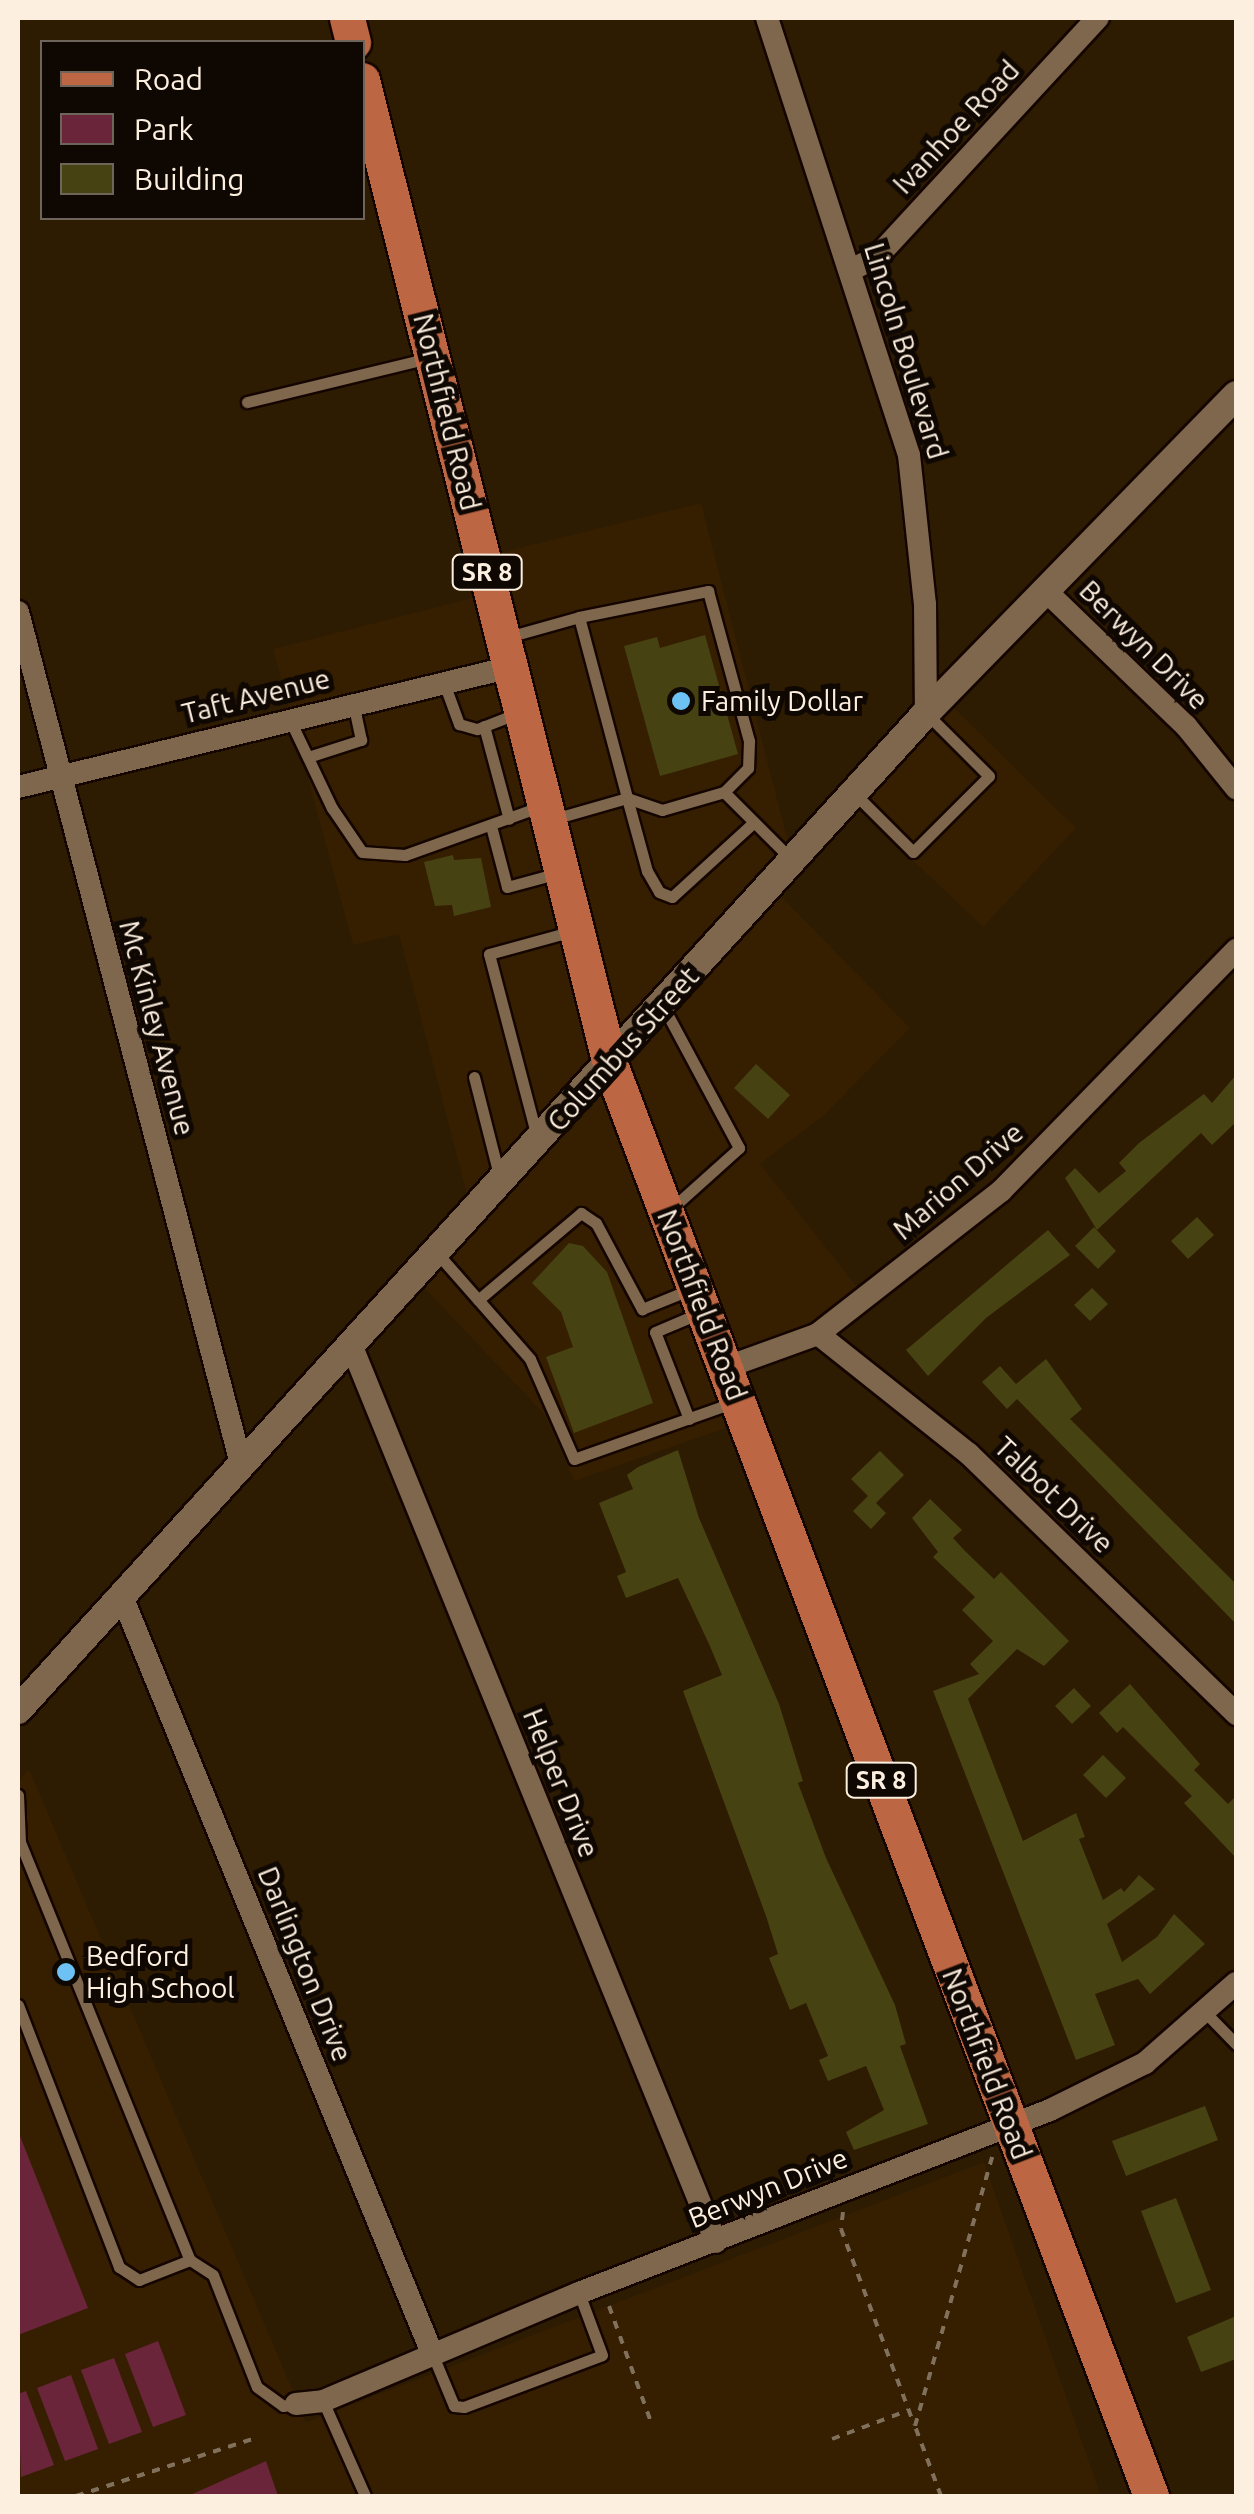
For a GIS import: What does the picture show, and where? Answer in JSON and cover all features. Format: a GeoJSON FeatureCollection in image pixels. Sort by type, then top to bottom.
{"type":"FeatureCollection","features":[{"type":"Feature","properties":{"kind":"main road","name":"Northfield Road"},"geometry":{"type":"LineString","coordinates":[[365,92],[610,1064],[739,1400],[1001,2140],[1151,2496]]}},
{"type":"Feature","properties":{"kind":"street","name":"Lincoln Boulevard"},"geometry":{"type":"LineString","coordinates":[[767,18],[909,454],[926,604],[926,713]]}},
{"type":"Feature","properties":{"kind":"street","name":"Ivanhoe Road"},"geometry":{"type":"LineString","coordinates":[[851,270],[878,256],[1098,18]]}},
{"type":"Feature","properties":{"kind":"street","name":"Columbus Street"},"geometry":{"type":"LineString","coordinates":[[18,1710],[122,1599],[240,1460],[438,1254],[926,713],[1236,396]]}},
{"type":"Feature","properties":{"kind":"street","name":"Berwyn Drive"},"geometry":{"type":"LineString","coordinates":[[1047,592],[1186,726],[1236,788]]}},
{"type":"Feature","properties":{"kind":"street","name":"Mc Kinley Avenue"},"geometry":{"type":"LineString","coordinates":[[18,612],[240,1460]]}},
{"type":"Feature","properties":{"kind":"street","name":"Taft Avenue"},"geometry":{"type":"LineString","coordinates":[[18,788],[444,682],[508,653]]}},
{"type":"Feature","properties":{"kind":"street","name":"Marion Drive"},"geometry":{"type":"LineString","coordinates":[[727,1367],[818,1334],[1002,1191],[1236,950]]}},
{"type":"Feature","properties":{"kind":"street","name":"Talbot Drive"},"geometry":{"type":"LineString","coordinates":[[818,1334],[970,1454],[1236,1714]]}},
{"type":"Feature","properties":{"kind":"street","name":"Helper Drive"},"geometry":{"type":"LineString","coordinates":[[352,1347],[716,2242]]}},
{"type":"Feature","properties":{"kind":"street","name":"Darlington Drive"},"geometry":{"type":"LineString","coordinates":[[122,1599],[432,2353]]}},
{"type":"Feature","properties":{"kind":"street","name":"Berwyn Drive"},"geometry":{"type":"LineString","coordinates":[[296,2404],[323,2401],[579,2293],[1001,2140],[1146,2062],[1236,1983]]}},
{"type":"Feature","properties":{"kind":"lane"},"geometry":{"type":"LineString","coordinates":[[246,402],[433,357]]}},
{"type":"Feature","properties":{"kind":"lane"},"geometry":{"type":"LineString","coordinates":[[289,718],[362,852],[406,855],[509,819],[627,798],[662,810],[724,792],[748,768],[749,742],[708,591],[579,617],[508,653]]}},
{"type":"Feature","properties":{"kind":"lane"},"geometry":{"type":"LineString","coordinates":[[579,617],[647,870],[658,892],[672,897],[754,822]]}},
{"type":"Feature","properties":{"kind":"lane"},"geometry":{"type":"LineString","coordinates":[[444,682],[458,724],[484,726],[522,711]]}},
{"type":"Feature","properties":{"kind":"lane"},"geometry":{"type":"LineString","coordinates":[[308,757],[361,740],[353,703]]}},
{"type":"Feature","properties":{"kind":"lane"},"geometry":{"type":"LineString","coordinates":[[854,793],[913,852],[989,776],[926,713]]}},
{"type":"Feature","properties":{"kind":"lane"},"geometry":{"type":"LineString","coordinates":[[484,726],[509,819]]}},
{"type":"Feature","properties":{"kind":"lane"},"geometry":{"type":"LineString","coordinates":[[724,792],[793,861]]}},
{"type":"Feature","properties":{"kind":"lane"},"geometry":{"type":"LineString","coordinates":[[492,826],[508,887],[562,872]]}},
{"type":"Feature","properties":{"kind":"lane"},"geometry":{"type":"LineString","coordinates":[[538,1141],[489,954],[577,930]]}},
{"type":"Feature","properties":{"kind":"lane"},"geometry":{"type":"LineString","coordinates":[[663,1006],[739,1148],[666,1213]]}},
{"type":"Feature","properties":{"kind":"lane"},"geometry":{"type":"LineString","coordinates":[[474,1077],[501,1183]]}},
{"type":"Feature","properties":{"kind":"lane"},"geometry":{"type":"LineString","coordinates":[[478,1300],[582,1214],[596,1223],[642,1309],[699,1300]]}},
{"type":"Feature","properties":{"kind":"lane"},"geometry":{"type":"LineString","coordinates":[[438,1254],[530,1359],[574,1459],[739,1400]]}},
{"type":"Feature","properties":{"kind":"lane"},"geometry":{"type":"LineString","coordinates":[[688,1418],[654,1332],[699,1300]]}},
{"type":"Feature","properties":{"kind":"lane"},"geometry":{"type":"LineString","coordinates":[[18,1795],[18,1826],[190,2260],[213,2274],[257,2388],[283,2406],[296,2404]]}},
{"type":"Feature","properties":{"kind":"lane"},"geometry":{"type":"LineString","coordinates":[[18,2006],[119,2267],[139,2280],[190,2260]]}},
{"type":"Feature","properties":{"kind":"lane"},"geometry":{"type":"LineString","coordinates":[[1204,2010],[1236,2044]]}},
{"type":"Feature","properties":{"kind":"lane"},"geometry":{"type":"LineString","coordinates":[[432,2353],[448,2394],[464,2408],[602,2355],[579,2293]]}},
{"type":"Feature","properties":{"kind":"lane"},"geometry":{"type":"LineString","coordinates":[[323,2401],[366,2496]]}},
{"type":"Feature","properties":{"kind":"path"},"geometry":{"type":"LineString","coordinates":[[915,2426],[1001,2140]]}},
{"type":"Feature","properties":{"kind":"path"},"geometry":{"type":"LineString","coordinates":[[844,2212],[840,2229],[941,2496]]}},
{"type":"Feature","properties":{"kind":"path"},"geometry":{"type":"LineString","coordinates":[[610,2306],[652,2425]]}},
{"type":"Feature","properties":{"kind":"path"},"geometry":{"type":"LineString","coordinates":[[832,2439],[908,2410]]}},
{"type":"Feature","properties":{"kind":"path"},"geometry":{"type":"LineString","coordinates":[[76,2496],[256,2438]]}},
{"type":"Feature","properties":{"kind":"shaded area"},"geometry":{"type":"Polygon","coordinates":[[[701,503],[793,861],[771,886],[910,1028],[823,1116],[760,1164],[865,1297],[818,1334],[727,1367],[746,1421],[574,1481],[544,1414],[415,1278],[472,1214],[399,934],[353,945],[273,649],[492,593],[483,557],[701,503]]]}},
{"type":"Feature","properties":{"kind":"shaded area"},"geometry":{"type":"Polygon","coordinates":[[[942,696],[1076,828],[983,927],[848,799],[942,696]]]}},
{"type":"Feature","properties":{"kind":"shaded area","name":"Bedford High School"},"geometry":{"type":"Polygon","coordinates":[[[29,1769],[306,2422],[984,2162],[1101,2496],[18,2496],[18,1782],[29,1769]]]}},
{"type":"Feature","properties":{"kind":"green space"},"geometry":{"type":"Polygon","coordinates":[[[18,2131],[88,2308],[18,2335],[18,2131]]]}},
{"type":"Feature","properties":{"kind":"green space"},"geometry":{"type":"Polygon","coordinates":[[[158,2341],[186,2415],[153,2427],[125,2354],[158,2341]]]}},
{"type":"Feature","properties":{"kind":"green space"},"geometry":{"type":"Polygon","coordinates":[[[114,2358],[142,2432],[109,2444],[81,2370],[114,2358]]]}},
{"type":"Feature","properties":{"kind":"green space"},"geometry":{"type":"Polygon","coordinates":[[[71,2375],[98,2449],[65,2461],[37,2388],[71,2375]]]}},
{"type":"Feature","properties":{"kind":"green space"},"geometry":{"type":"Polygon","coordinates":[[[26,2391],[54,2465],[21,2477],[18,2394],[26,2391]]]}},
{"type":"Feature","properties":{"kind":"green space"},"geometry":{"type":"Polygon","coordinates":[[[266,2461],[278,2496],[188,2496],[266,2461]]]}},
{"type":"Feature","properties":{"kind":"building","name":"Family Dollar"},"geometry":{"type":"Polygon","coordinates":[[[705,635],[738,754],[660,776],[624,646],[657,637],[660,648],[705,635]]]}},
{"type":"Feature","properties":{"kind":"building"},"geometry":{"type":"Polygon","coordinates":[[[453,855],[454,860],[481,858],[491,907],[454,916],[452,905],[435,906],[424,862],[453,855]]]}},
{"type":"Feature","properties":{"kind":"building"},"geometry":{"type":"Polygon","coordinates":[[[756,1064],[790,1095],[768,1119],[734,1088],[756,1064]]]}},
{"type":"Feature","properties":{"kind":"building"},"geometry":{"type":"Polygon","coordinates":[[[1236,1075],[1236,1122],[1212,1145],[1201,1133],[1097,1230],[1065,1178],[1075,1168],[1099,1193],[1126,1171],[1119,1163],[1139,1143],[1204,1094],[1212,1103],[1236,1075]]]}},
{"type":"Feature","properties":{"kind":"building"},"geometry":{"type":"Polygon","coordinates":[[[1197,1217],[1214,1235],[1188,1259],[1171,1241],[1197,1217]]]}},
{"type":"Feature","properties":{"kind":"building"},"geometry":{"type":"Polygon","coordinates":[[[1094,1227],[1116,1251],[1098,1269],[1075,1246],[1094,1227]]]}},
{"type":"Feature","properties":{"kind":"building"},"geometry":{"type":"Polygon","coordinates":[[[1048,1230],[1070,1255],[986,1318],[928,1376],[906,1350],[1048,1230]]]}},
{"type":"Feature","properties":{"kind":"building"},"geometry":{"type":"Polygon","coordinates":[[[569,1243],[583,1246],[607,1272],[653,1403],[574,1433],[546,1357],[573,1347],[561,1312],[532,1283],[569,1243]]]}},
{"type":"Feature","properties":{"kind":"building"},"geometry":{"type":"Polygon","coordinates":[[[1092,1288],[1108,1304],[1090,1321],[1074,1305],[1092,1288]]]}},
{"type":"Feature","properties":{"kind":"building"},"geometry":{"type":"Polygon","coordinates":[[[1046,1359],[1082,1409],[1070,1419],[1236,1584],[1236,1624],[1017,1399],[1007,1409],[982,1382],[1000,1366],[1016,1384],[1046,1359]]]}},
{"type":"Feature","properties":{"kind":"building"},"geometry":{"type":"Polygon","coordinates":[[[678,1450],[699,1518],[779,1704],[803,1781],[798,1783],[826,1858],[895,2005],[906,2044],[900,2046],[928,2124],[854,2150],[846,2132],[884,2110],[866,2066],[828,2081],[819,2060],[828,2056],[806,2003],[790,2010],[769,1958],[778,1954],[766,1916],[683,1691],[722,1675],[678,1578],[626,1598],[617,1576],[626,1572],[599,1503],[633,1489],[627,1475],[638,1467],[678,1450]]]}},
{"type":"Feature","properties":{"kind":"building"},"geometry":{"type":"Polygon","coordinates":[[[880,1451],[904,1475],[876,1503],[886,1513],[871,1529],[853,1511],[868,1496],[851,1479],[880,1451]]]}},
{"type":"Feature","properties":{"kind":"building"},"geometry":{"type":"Polygon","coordinates":[[[930,1499],[962,1530],[953,1538],[965,1551],[994,1579],[1001,1572],[1069,1641],[1044,1666],[1017,1649],[968,1699],[1023,1841],[1076,1813],[1085,1837],[1079,1839],[1103,1900],[1121,1888],[1124,1892],[1139,1875],[1155,1889],[1107,1924],[1122,1962],[1157,1937],[1174,1914],[1205,1944],[1150,1994],[1138,1979],[1095,1994],[1115,2045],[1076,2060],[933,1691],[979,1674],[970,1664],[993,1641],[962,1610],[975,1597],[933,1557],[938,1552],[912,1518],[930,1499]]]}},
{"type":"Feature","properties":{"kind":"building"},"geometry":{"type":"Polygon","coordinates":[[[1130,1684],[1200,1764],[1194,1770],[1228,1804],[1236,1796],[1236,1858],[1184,1803],[1192,1796],[1123,1727],[1117,1733],[1099,1713],[1130,1684]]]}},
{"type":"Feature","properties":{"kind":"building"},"geometry":{"type":"Polygon","coordinates":[[[1074,1688],[1091,1706],[1072,1724],[1055,1706],[1074,1688]]]}},
{"type":"Feature","properties":{"kind":"building"},"geometry":{"type":"Polygon","coordinates":[[[1103,1755],[1126,1778],[1106,1798],[1083,1775],[1103,1755]]]}},
{"type":"Feature","properties":{"kind":"building"},"geometry":{"type":"Polygon","coordinates":[[[1205,2106],[1218,2140],[1126,2176],[1112,2141],[1205,2106]]]}},
{"type":"Feature","properties":{"kind":"building"},"geometry":{"type":"Polygon","coordinates":[[[1176,2198],[1211,2290],[1176,2303],[1141,2211],[1176,2198]]]}},
{"type":"Feature","properties":{"kind":"building"},"geometry":{"type":"Polygon","coordinates":[[[1236,2316],[1236,2359],[1201,2372],[1187,2337],[1236,2316]]]}},
{"type":"Feature","properties":{"kind":"place","name":"Family Dollar"},"geometry":{"type":"Point","coordinates":[681,701]}},
{"type":"Feature","properties":{"kind":"place","name":"Bedford High School"},"geometry":{"type":"Point","coordinates":[66,1972]}}]}
